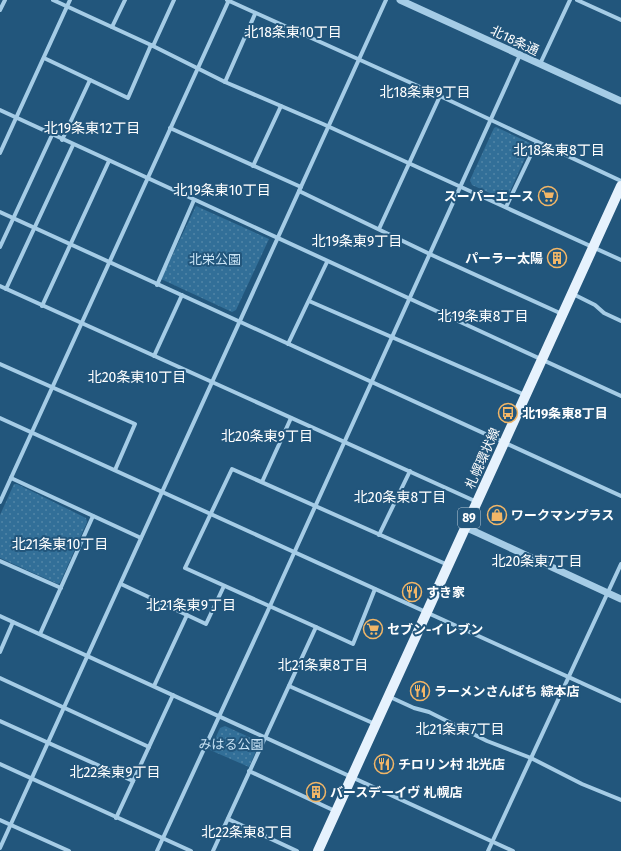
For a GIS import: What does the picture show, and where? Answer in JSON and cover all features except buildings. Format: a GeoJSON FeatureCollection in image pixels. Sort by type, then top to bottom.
{"type":"FeatureCollection","features":[{"type":"Feature","properties":{"kind":"main road","name":"札幌環状線"},"geometry":{"type":"LineString","coordinates":[[318,851],[621,186]]}},
{"type":"Feature","properties":{"kind":"street"},"geometry":{"type":"LineString","coordinates":[[0,10],[4,0]]}},
{"type":"Feature","properties":{"kind":"street"},"geometry":{"type":"LineString","coordinates":[[53,0],[152,45],[225,82],[410,163],[621,260]]}},
{"type":"Feature","properties":{"kind":"street"},"geometry":{"type":"LineString","coordinates":[[0,153],[70,0]]}},
{"type":"Feature","properties":{"kind":"street"},"geometry":{"type":"LineString","coordinates":[[112,27],[125,0]]}},
{"type":"Feature","properties":{"kind":"street"},"geometry":{"type":"LineString","coordinates":[[44,58],[128,98],[174,0]]}},
{"type":"Feature","properties":{"kind":"street"},"geometry":{"type":"LineString","coordinates":[[0,502],[228,0],[255,14],[440,96],[621,181]]}},
{"type":"Feature","properties":{"kind":"street"},"geometry":{"type":"LineString","coordinates":[[0,848],[386,0]]}},
{"type":"Feature","properties":{"kind":"street","name":"北18条通"},"geometry":{"type":"LineString","coordinates":[[400,0],[621,102]]}},
{"type":"Feature","properties":{"kind":"street"},"geometry":{"type":"LineString","coordinates":[[540,64],[570,0]]}},
{"type":"Feature","properties":{"kind":"street"},"geometry":{"type":"LineString","coordinates":[[578,0],[621,20]]}},
{"type":"Feature","properties":{"kind":"street"},"geometry":{"type":"LineString","coordinates":[[225,82],[255,14]]}},
{"type":"Feature","properties":{"kind":"street"},"geometry":{"type":"LineString","coordinates":[[157,851],[520,55]]}},
{"type":"Feature","properties":{"kind":"street"},"geometry":{"type":"LineString","coordinates":[[62,140],[90,80]]}},
{"type":"Feature","properties":{"kind":"street"},"geometry":{"type":"LineString","coordinates":[[379,229],[440,96]]}},
{"type":"Feature","properties":{"kind":"street"},"geometry":{"type":"LineString","coordinates":[[253,166],[281,106]]}},
{"type":"Feature","properties":{"kind":"street"},"geometry":{"type":"LineString","coordinates":[[0,110],[62,140],[621,396]]}},
{"type":"Feature","properties":{"kind":"street"},"geometry":{"type":"LineString","coordinates":[[170,128],[253,166],[430,254],[563,314]]}},
{"type":"Feature","properties":{"kind":"street"},"geometry":{"type":"LineString","coordinates":[[0,248],[52,135]]}},
{"type":"Feature","properties":{"kind":"street"},"geometry":{"type":"LineString","coordinates":[[506,207],[537,142]]}},
{"type":"Feature","properties":{"kind":"street"},"geometry":{"type":"LineString","coordinates":[[6,289],[73,145]]}},
{"type":"Feature","properties":{"kind":"street"},"geometry":{"type":"LineString","coordinates":[[42,306],[109,161]]}},
{"type":"Feature","properties":{"kind":"street"},"geometry":{"type":"LineString","coordinates":[[157,285],[194,200]]}},
{"type":"Feature","properties":{"kind":"street"},"geometry":{"type":"LineString","coordinates":[[0,212],[108,263],[182,295],[621,496]]}},
{"type":"Feature","properties":{"kind":"street"},"geometry":{"type":"LineString","coordinates":[[288,344],[327,262]]}},
{"type":"Feature","properties":{"kind":"street"},"geometry":{"type":"LineString","coordinates":[[0,286],[477,502]]}},
{"type":"Feature","properties":{"kind":"street"},"geometry":{"type":"LineString","coordinates":[[572,293],[595,305],[604,313],[621,321]]}},
{"type":"Feature","properties":{"kind":"street"},"geometry":{"type":"LineString","coordinates":[[154,356],[182,295]]}},
{"type":"Feature","properties":{"kind":"street"},"geometry":{"type":"LineString","coordinates":[[309,301],[391,338],[525,395]]}},
{"type":"Feature","properties":{"kind":"street"},"geometry":{"type":"LineString","coordinates":[[0,364],[135,424],[115,470]]}},
{"type":"Feature","properties":{"kind":"street"},"geometry":{"type":"LineString","coordinates":[[0,418],[621,701]]}},
{"type":"Feature","properties":{"kind":"street"},"geometry":{"type":"LineString","coordinates":[[262,482],[291,418]]}},
{"type":"Feature","properties":{"kind":"street"},"geometry":{"type":"LineString","coordinates":[[375,589],[353,644],[185,568],[232,469],[448,565]]}},
{"type":"Feature","properties":{"kind":"street"},"geometry":{"type":"LineString","coordinates":[[379,535],[410,471]]}},
{"type":"Feature","properties":{"kind":"street"},"geometry":{"type":"LineString","coordinates":[[11,478],[141,538]]}},
{"type":"Feature","properties":{"kind":"street"},"geometry":{"type":"LineString","coordinates":[[40,634],[93,516]]}},
{"type":"Feature","properties":{"kind":"street"},"geometry":{"type":"LineString","coordinates":[[465,527],[621,599]]}},
{"type":"Feature","properties":{"kind":"street"},"geometry":{"type":"LineString","coordinates":[[0,561],[61,588]]}},
{"type":"Feature","properties":{"kind":"street"},"geometry":{"type":"LineString","coordinates":[[488,851],[621,564]]}},
{"type":"Feature","properties":{"kind":"street"},"geometry":{"type":"LineString","coordinates":[[121,584],[206,624],[224,586]]}},
{"type":"Feature","properties":{"kind":"street"},"geometry":{"type":"LineString","coordinates":[[154,686],[187,615]]}},
{"type":"Feature","properties":{"kind":"street"},"geometry":{"type":"LineString","coordinates":[[0,616],[513,851]]}},
{"type":"Feature","properties":{"kind":"street"},"geometry":{"type":"LineString","coordinates":[[0,652],[14,622]]}},
{"type":"Feature","properties":{"kind":"street"},"geometry":{"type":"LineString","coordinates":[[213,851],[316,627]]}},
{"type":"Feature","properties":{"kind":"street"},"geometry":{"type":"LineString","coordinates":[[0,678],[149,747]]}},
{"type":"Feature","properties":{"kind":"street"},"geometry":{"type":"LineString","coordinates":[[289,686],[375,724]]}},
{"type":"Feature","properties":{"kind":"street"},"geometry":{"type":"LineString","coordinates":[[116,818],[173,695]]}},
{"type":"Feature","properties":{"kind":"street"},"geometry":{"type":"LineString","coordinates":[[388,696],[414,708],[429,712],[487,741],[531,758],[576,782],[621,800]]}},
{"type":"Feature","properties":{"kind":"street"},"geometry":{"type":"LineString","coordinates":[[0,721],[133,781]]}},
{"type":"Feature","properties":{"kind":"street"},"geometry":{"type":"LineString","coordinates":[[0,764],[191,851]]}},
{"type":"Feature","properties":{"kind":"street"},"geometry":{"type":"LineString","coordinates":[[249,771],[336,812]]}},
{"type":"Feature","properties":{"kind":"street"},"geometry":{"type":"LineString","coordinates":[[228,818],[297,851]]}},
{"type":"Feature","properties":{"kind":"street"},"geometry":{"type":"LineString","coordinates":[[0,820],[69,851]]}},
{"type":"Feature","properties":{"kind":"street"},"geometry":{"type":"LineString","coordinates":[[57,851],[59,846]]}},
{"type":"Feature","properties":{"kind":"green space"},"geometry":{"type":"Polygon","coordinates":[[[496,127],[530,143],[531,145],[507,198],[503,199],[472,185],[470,180],[494,128],[496,127]]]}},
{"type":"Feature","properties":{"kind":"green space","name":"北栄公園"},"geometry":{"type":"Polygon","coordinates":[[[196,206],[269,239],[236,310],[232,312],[161,279],[196,206]]]}},
{"type":"Feature","properties":{"kind":"green space"},"geometry":{"type":"Polygon","coordinates":[[[14,484],[17,484],[86,518],[87,522],[60,583],[58,584],[0,558],[0,515],[14,484]]]}},
{"type":"Feature","properties":{"kind":"green space","name":"みはる公園"},"geometry":{"type":"Polygon","coordinates":[[[225,726],[260,742],[249,767],[210,750],[220,728],[225,726]]]}},
{"type":"Feature","properties":{"kind":"place","name":"スーパーエース"},"geometry":{"type":"Point","coordinates":[548,196]}},
{"type":"Feature","properties":{"kind":"place","name":"パーラー太陽"},"geometry":{"type":"Point","coordinates":[557,258]}},
{"type":"Feature","properties":{"kind":"place","name":"北19条東8丁目"},"geometry":{"type":"Point","coordinates":[508,413]}},
{"type":"Feature","properties":{"kind":"place","name":"ワークマンプラス"},"geometry":{"type":"Point","coordinates":[497,515]}},
{"type":"Feature","properties":{"kind":"place","name":"すき家"},"geometry":{"type":"Point","coordinates":[412,592]}},
{"type":"Feature","properties":{"kind":"place","name":"セブン-イレブン"},"geometry":{"type":"Point","coordinates":[373,629]}},
{"type":"Feature","properties":{"kind":"place","name":"ラーメンさんぱち 綜本店"},"geometry":{"type":"Point","coordinates":[420,691]}},
{"type":"Feature","properties":{"kind":"place","name":"チロリン村 北光店"},"geometry":{"type":"Point","coordinates":[384,764]}},
{"type":"Feature","properties":{"kind":"place","name":"バースデーイヴ 札幌店"},"geometry":{"type":"Point","coordinates":[316,792]}},
{"type":"Feature","properties":{"kind":"district","name":"北18条東10丁目"},"geometry":{"type":"Point","coordinates":[293,32]}},
{"type":"Feature","properties":{"kind":"district","name":"北18条東9丁目"},"geometry":{"type":"Point","coordinates":[425,92]}},
{"type":"Feature","properties":{"kind":"district","name":"北19条東12丁目"},"geometry":{"type":"Point","coordinates":[92,128]}},
{"type":"Feature","properties":{"kind":"district","name":"北18条東8丁目"},"geometry":{"type":"Point","coordinates":[559,150]}},
{"type":"Feature","properties":{"kind":"district","name":"北19条東10丁目"},"geometry":{"type":"Point","coordinates":[222,190]}},
{"type":"Feature","properties":{"kind":"district","name":"北19条東9丁目"},"geometry":{"type":"Point","coordinates":[357,241]}},
{"type":"Feature","properties":{"kind":"district","name":"北19条東8丁目"},"geometry":{"type":"Point","coordinates":[483,316]}},
{"type":"Feature","properties":{"kind":"district","name":"北20条東10丁目"},"geometry":{"type":"Point","coordinates":[137,377]}},
{"type":"Feature","properties":{"kind":"district","name":"北20条東9丁目"},"geometry":{"type":"Point","coordinates":[267,436]}},
{"type":"Feature","properties":{"kind":"district","name":"北20条東8丁目"},"geometry":{"type":"Point","coordinates":[400,497]}},
{"type":"Feature","properties":{"kind":"district","name":"北21条東10丁目"},"geometry":{"type":"Point","coordinates":[60,544]}},
{"type":"Feature","properties":{"kind":"district","name":"北20条東7丁目"},"geometry":{"type":"Point","coordinates":[537,561]}},
{"type":"Feature","properties":{"kind":"district","name":"北21条東9丁目"},"geometry":{"type":"Point","coordinates":[191,605]}},
{"type":"Feature","properties":{"kind":"district","name":"北21条東8丁目"},"geometry":{"type":"Point","coordinates":[323,665]}},
{"type":"Feature","properties":{"kind":"district","name":"北21条東7丁目"},"geometry":{"type":"Point","coordinates":[460,729]}},
{"type":"Feature","properties":{"kind":"district","name":"北22条東9丁目"},"geometry":{"type":"Point","coordinates":[115,772]}},
{"type":"Feature","properties":{"kind":"district","name":"北22条東8丁目"},"geometry":{"type":"Point","coordinates":[247,832]}}]}
